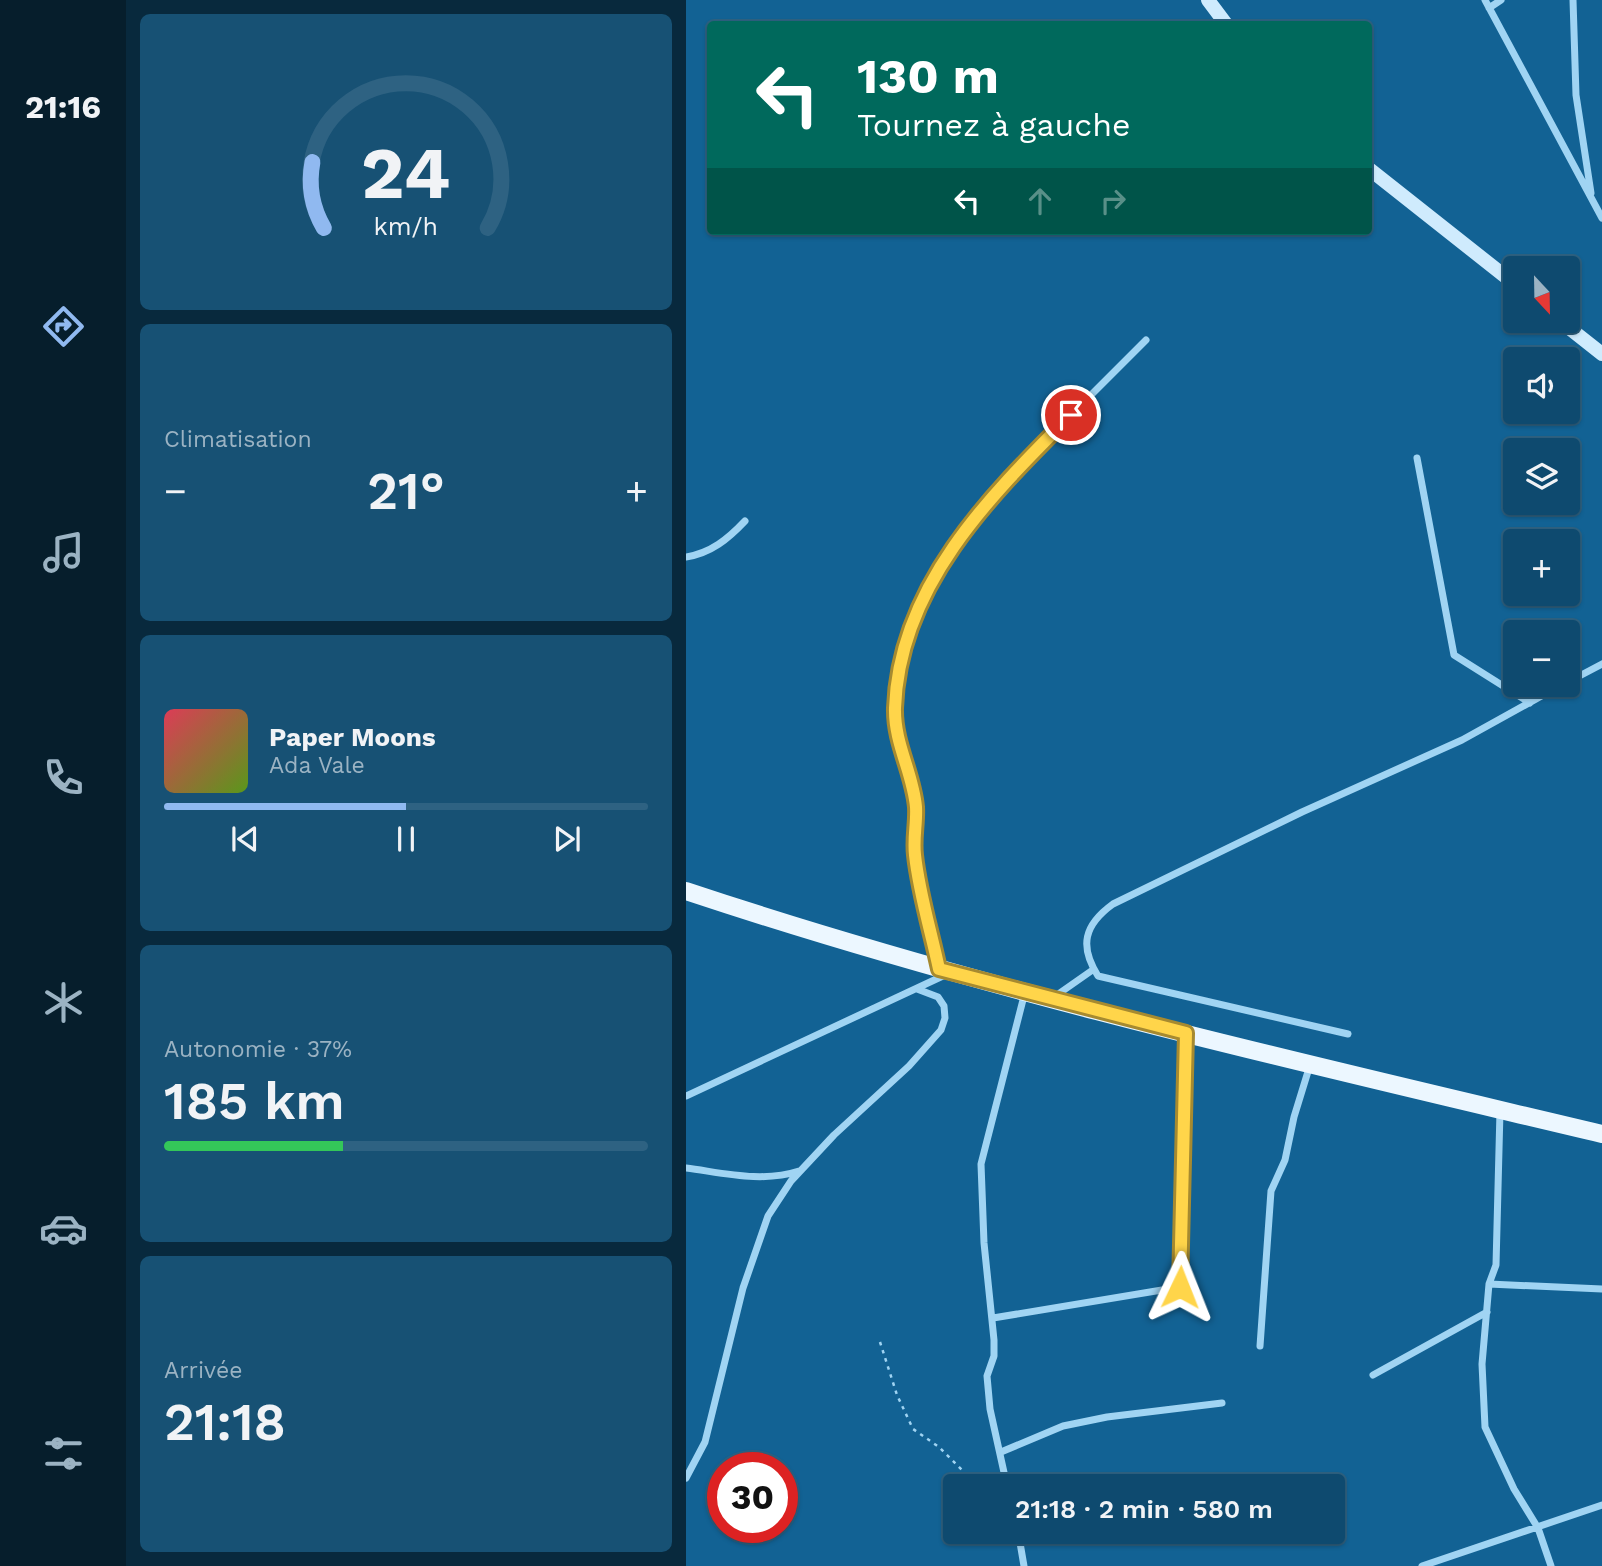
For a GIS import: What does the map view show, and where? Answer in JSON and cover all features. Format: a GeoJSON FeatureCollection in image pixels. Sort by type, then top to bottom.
{"type":"FeatureCollection","features":[{"type":"Feature","properties":{"kind":"main road"},"geometry":{"type":"LineString","coordinates":[[1208,0],[1224,21]]}},
{"type":"Feature","properties":{"kind":"main road"},"geometry":{"type":"LineString","coordinates":[[1372,171],[1503,275]]}},
{"type":"Feature","properties":{"kind":"main road"},"geometry":{"type":"LineString","coordinates":[[1575,333],[1602,354]]}},
{"type":"Feature","properties":{"kind":"main road"},"geometry":{"type":"LineString","coordinates":[[686,891],[944,971],[1310,1064],[1602,1134]]}},
{"type":"Feature","properties":{"kind":"street"},"geometry":{"type":"LineString","coordinates":[[1485,0],[1602,218]]}},
{"type":"Feature","properties":{"kind":"street"},"geometry":{"type":"LineString","coordinates":[[1489,8],[1501,0]]}},
{"type":"Feature","properties":{"kind":"street"},"geometry":{"type":"LineString","coordinates":[[1573,0],[1576,95],[1592,201]]}},
{"type":"Feature","properties":{"kind":"street"},"geometry":{"type":"LineString","coordinates":[[686,1096],[917,989],[944,971],[915,854],[916,807],[897,732],[895,708],[901,659],[910,626],[932,579],[996,490],[1146,340]]}},
{"type":"Feature","properties":{"kind":"street"},"geometry":{"type":"LineString","coordinates":[[1417,458],[1454,655],[1530,703]]}},
{"type":"Feature","properties":{"kind":"street"},"geometry":{"type":"LineString","coordinates":[[686,557],[702,554],[729,538],[745,521]]}},
{"type":"Feature","properties":{"kind":"street"},"geometry":{"type":"LineString","coordinates":[[1580,676],[1602,664]]}},
{"type":"Feature","properties":{"kind":"street"},"geometry":{"type":"LineString","coordinates":[[1348,1034],[1098,976],[1086,945],[1088,931],[1098,914],[1113,904],[1302,812],[1462,740],[1540,697]]}},
{"type":"Feature","properties":{"kind":"street"},"geometry":{"type":"LineString","coordinates":[[1052,999],[1094,969]]}},
{"type":"Feature","properties":{"kind":"street"},"geometry":{"type":"LineString","coordinates":[[686,1478],[705,1442],[733,1325],[760,1233],[779,1198],[866,1104],[909,1066],[941,1030],[945,1018],[944,1006],[939,997],[917,989]]}},
{"type":"Feature","properties":{"kind":"street"},"geometry":{"type":"LineString","coordinates":[[1005,1474],[990,1409],[987,1376],[994,1356],[993,1318],[984,1244],[981,1164],[1025,992]]}},
{"type":"Feature","properties":{"kind":"street"},"geometry":{"type":"LineString","coordinates":[[993,1318],[1180,1287],[1186,1033]]}},
{"type":"Feature","properties":{"kind":"street"},"geometry":{"type":"LineString","coordinates":[[1260,1346],[1271,1191],[1285,1160],[1310,1064]]}},
{"type":"Feature","properties":{"kind":"street"},"geometry":{"type":"LineString","coordinates":[[1500,1110],[1496,1265],[1489,1284],[1482,1364],[1485,1427],[1514,1489],[1538,1528],[1551,1566]]}},
{"type":"Feature","properties":{"kind":"street"},"geometry":{"type":"LineString","coordinates":[[686,1168],[762,1177],[787,1175],[803,1170]]}},
{"type":"Feature","properties":{"kind":"street"},"geometry":{"type":"LineString","coordinates":[[1489,1284],[1602,1289]]}},
{"type":"Feature","properties":{"kind":"street"},"geometry":{"type":"LineString","coordinates":[[1373,1375],[1487,1312]]}},
{"type":"Feature","properties":{"kind":"street"},"geometry":{"type":"LineString","coordinates":[[1001,1452],[1063,1426],[1107,1417],[1222,1403]]}},
{"type":"Feature","properties":{"kind":"street"},"geometry":{"type":"LineString","coordinates":[[1422,1566],[1602,1505]]}},
{"type":"Feature","properties":{"kind":"street"},"geometry":{"type":"LineString","coordinates":[[1020,1544],[1024,1566]]}},
{"type":"Feature","properties":{"kind":"path"},"geometry":{"type":"LineString","coordinates":[[880,1342],[897,1395],[913,1429],[939,1447],[966,1474]]}},
{"type":"Feature","properties":{"kind":"route"},"geometry":{"type":"LineString","coordinates":[[1071,415],[996,490],[932,579],[910,626],[901,659],[895,708],[897,732],[916,807],[913,839],[915,854],[939,969],[1186,1033],[1180,1287]]}}]}
